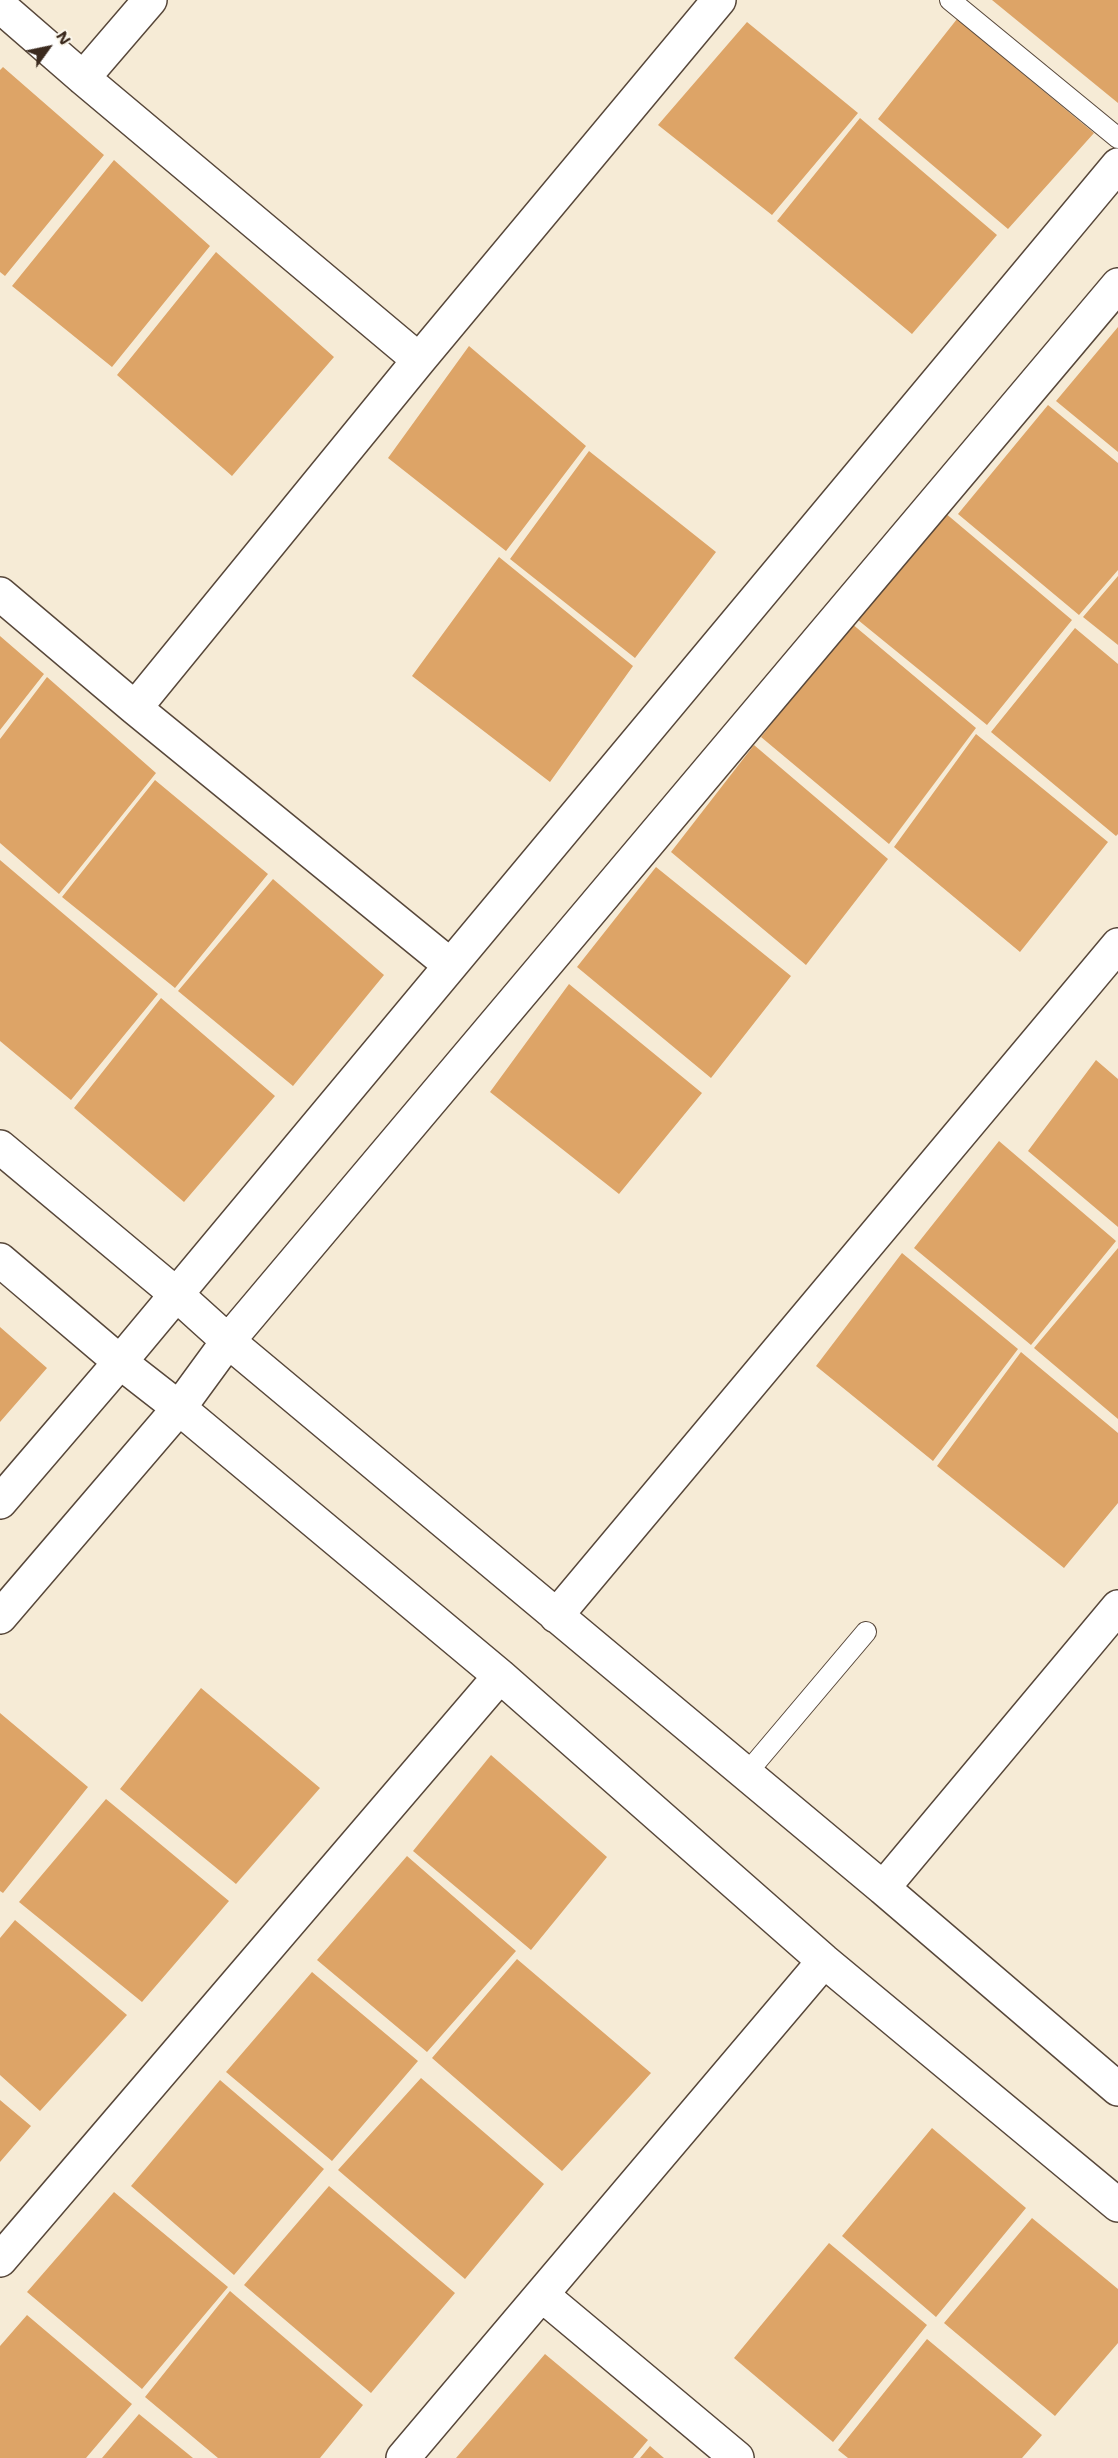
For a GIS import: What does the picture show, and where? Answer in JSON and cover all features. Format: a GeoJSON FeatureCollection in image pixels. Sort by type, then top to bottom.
{"type":"FeatureCollection","features":[{"type":"Feature","properties":{"kind":"street"},"geometry":{"type":"LineString","coordinates":[[83,78],[150,0]]}},
{"type":"Feature","properties":{"kind":"street"},"geometry":{"type":"LineString","coordinates":[[135,708],[419,360],[719,0]]}},
{"type":"Feature","properties":{"kind":"street"},"geometry":{"type":"LineString","coordinates":[[0,6],[419,360]]}},
{"type":"Feature","properties":{"kind":"street"},"geometry":{"type":"LineString","coordinates":[[0,1502],[120,1362],[1118,165]]}},
{"type":"Feature","properties":{"kind":"street"},"geometry":{"type":"LineString","coordinates":[[0,1617],[179,1408],[228,1341],[1118,285]]}},
{"type":"Feature","properties":{"kind":"street"},"geometry":{"type":"LineString","coordinates":[[0,594],[135,708],[450,966]]}},
{"type":"Feature","properties":{"kind":"street"},"geometry":{"type":"LineString","coordinates":[[556,1616],[1118,945]]}},
{"type":"Feature","properties":{"kind":"street"},"geometry":{"type":"LineString","coordinates":[[0,1147],[176,1294],[228,1341],[883,1888],[1118,2089]]}},
{"type":"Feature","properties":{"kind":"street"},"geometry":{"type":"LineString","coordinates":[[0,1260],[500,1676],[824,1961],[1118,2205]]}},
{"type":"Feature","properties":{"kind":"street"},"geometry":{"type":"LineString","coordinates":[[883,1888],[1118,1606]]}},
{"type":"Feature","properties":{"kind":"street"},"geometry":{"type":"LineString","coordinates":[[0,2260],[500,1676]]}},
{"type":"Feature","properties":{"kind":"street"},"geometry":{"type":"LineString","coordinates":[[403,2458],[824,1961]]}},
{"type":"Feature","properties":{"kind":"street"},"geometry":{"type":"LineString","coordinates":[[543,2295],[737,2458]]}},
{"type":"Feature","properties":{"kind":"lane"},"geometry":{"type":"LineString","coordinates":[[951,0],[1118,138]]}},
{"type":"Feature","properties":{"kind":"lane"},"geometry":{"type":"LineString","coordinates":[[746,1774],[866,1632]]}},
{"type":"Feature","properties":{"kind":"building"},"geometry":{"type":"Polygon","coordinates":[[[992,0],[1118,0],[1118,103],[992,0]]]}},
{"type":"Feature","properties":{"kind":"building"},"geometry":{"type":"Polygon","coordinates":[[[957,19],[1094,133],[1008,229],[878,119],[957,19]]]}},
{"type":"Feature","properties":{"kind":"building"},"geometry":{"type":"Polygon","coordinates":[[[747,22],[858,113],[772,215],[658,125],[747,22]]]}},
{"type":"Feature","properties":{"kind":"building"},"geometry":{"type":"Polygon","coordinates":[[[3,67],[104,155],[5,276],[0,272],[0,70],[3,67]]]}},
{"type":"Feature","properties":{"kind":"building"},"geometry":{"type":"Polygon","coordinates":[[[860,118],[997,235],[912,334],[777,221],[860,118]]]}},
{"type":"Feature","properties":{"kind":"building"},"geometry":{"type":"Polygon","coordinates":[[[114,160],[210,246],[112,367],[12,286],[114,160]]]}},
{"type":"Feature","properties":{"kind":"building"},"geometry":{"type":"Polygon","coordinates":[[[216,252],[334,357],[232,476],[117,375],[216,252]]]}},
{"type":"Feature","properties":{"kind":"building"},"geometry":{"type":"Polygon","coordinates":[[[1118,327],[1118,452],[1056,401],[1118,327]]]}},
{"type":"Feature","properties":{"kind":"building"},"geometry":{"type":"Polygon","coordinates":[[[469,346],[586,446],[506,551],[388,458],[469,346]]]}},
{"type":"Feature","properties":{"kind":"building"},"geometry":{"type":"Polygon","coordinates":[[[1048,405],[1118,463],[1118,570],[1079,615],[958,514],[1048,405]]]}},
{"type":"Feature","properties":{"kind":"building"},"geometry":{"type":"Polygon","coordinates":[[[589,451],[716,552],[635,658],[510,559],[589,451]]]}},
{"type":"Feature","properties":{"kind":"building"},"geometry":{"type":"Polygon","coordinates":[[[944,512],[1072,620],[987,725],[858,620],[944,512]]]}},
{"type":"Feature","properties":{"kind":"building"},"geometry":{"type":"Polygon","coordinates":[[[499,557],[633,666],[550,782],[412,676],[499,557]]]}},
{"type":"Feature","properties":{"kind":"building"},"geometry":{"type":"Polygon","coordinates":[[[1118,576],[1118,645],[1083,617],[1118,576]]]}},
{"type":"Feature","properties":{"kind":"building"},"geometry":{"type":"Polygon","coordinates":[[[851,623],[976,728],[889,844],[761,737],[851,623]]]}},
{"type":"Feature","properties":{"kind":"building"},"geometry":{"type":"Polygon","coordinates":[[[1075,628],[1118,664],[1118,834],[1116,836],[991,732],[1075,628]]]}},
{"type":"Feature","properties":{"kind":"building"},"geometry":{"type":"Polygon","coordinates":[[[0,636],[44,674],[0,730],[0,636]]]}},
{"type":"Feature","properties":{"kind":"building"},"geometry":{"type":"Polygon","coordinates":[[[47,677],[156,773],[59,894],[0,843],[0,739],[47,677]]]}},
{"type":"Feature","properties":{"kind":"building"},"geometry":{"type":"Polygon","coordinates":[[[976,734],[1108,842],[1020,952],[894,847],[976,734]]]}},
{"type":"Feature","properties":{"kind":"building"},"geometry":{"type":"Polygon","coordinates":[[[754,745],[888,859],[806,965],[671,852],[754,745]]]}},
{"type":"Feature","properties":{"kind":"building"},"geometry":{"type":"Polygon","coordinates":[[[155,780],[268,874],[175,988],[62,897],[155,780]]]}},
{"type":"Feature","properties":{"kind":"building"},"geometry":{"type":"Polygon","coordinates":[[[0,860],[158,994],[71,1100],[0,1041],[0,860]]]}},
{"type":"Feature","properties":{"kind":"building"},"geometry":{"type":"Polygon","coordinates":[[[656,867],[791,976],[711,1078],[577,967],[656,867]]]}},
{"type":"Feature","properties":{"kind":"building"},"geometry":{"type":"Polygon","coordinates":[[[273,879],[384,975],[293,1086],[178,991],[273,879]]]}},
{"type":"Feature","properties":{"kind":"building"},"geometry":{"type":"Polygon","coordinates":[[[569,984],[702,1093],[619,1194],[490,1092],[569,984]]]}},
{"type":"Feature","properties":{"kind":"building"},"geometry":{"type":"Polygon","coordinates":[[[161,998],[275,1096],[184,1202],[74,1108],[161,998]]]}},
{"type":"Feature","properties":{"kind":"building"},"geometry":{"type":"Polygon","coordinates":[[[1096,1060],[1118,1079],[1118,1227],[1028,1151],[1096,1060]]]}},
{"type":"Feature","properties":{"kind":"building"},"geometry":{"type":"Polygon","coordinates":[[[999,1141],[1116,1241],[1031,1345],[914,1248],[999,1141]]]}},
{"type":"Feature","properties":{"kind":"building"},"geometry":{"type":"Polygon","coordinates":[[[1118,1248],[1118,1419],[1034,1348],[1118,1248]]]}},
{"type":"Feature","properties":{"kind":"building"},"geometry":{"type":"Polygon","coordinates":[[[902,1253],[1018,1349],[933,1461],[816,1366],[902,1253]]]}},
{"type":"Feature","properties":{"kind":"building"},"geometry":{"type":"Polygon","coordinates":[[[0,1327],[47,1368],[0,1422],[0,1327]]]}},
{"type":"Feature","properties":{"kind":"building"},"geometry":{"type":"Polygon","coordinates":[[[1021,1352],[1118,1433],[1118,1503],[1064,1568],[937,1466],[1021,1352]]]}},
{"type":"Feature","properties":{"kind":"building"},"geometry":{"type":"Polygon","coordinates":[[[201,1688],[320,1788],[236,1884],[120,1789],[201,1688]]]}},
{"type":"Feature","properties":{"kind":"building"},"geometry":{"type":"Polygon","coordinates":[[[0,1713],[88,1787],[3,1893],[0,1891],[0,1713]]]}},
{"type":"Feature","properties":{"kind":"building"},"geometry":{"type":"Polygon","coordinates":[[[491,1755],[607,1857],[531,1950],[413,1851],[491,1755]]]}},
{"type":"Feature","properties":{"kind":"building"},"geometry":{"type":"Polygon","coordinates":[[[106,1799],[229,1901],[142,2002],[19,1902],[106,1799]]]}},
{"type":"Feature","properties":{"kind":"building"},"geometry":{"type":"Polygon","coordinates":[[[407,1856],[516,1951],[427,2052],[317,1960],[407,1856]]]}},
{"type":"Feature","properties":{"kind":"building"},"geometry":{"type":"Polygon","coordinates":[[[15,1920],[127,2015],[40,2111],[0,2075],[0,1938],[15,1920]]]}},
{"type":"Feature","properties":{"kind":"building"},"geometry":{"type":"Polygon","coordinates":[[[517,1959],[651,2073],[562,2171],[432,2058],[517,1959]]]}},
{"type":"Feature","properties":{"kind":"building"},"geometry":{"type":"Polygon","coordinates":[[[312,1972],[418,2061],[332,2161],[226,2072],[312,1972]]]}},
{"type":"Feature","properties":{"kind":"building"},"geometry":{"type":"Polygon","coordinates":[[[421,2078],[544,2184],[465,2279],[338,2170],[421,2078]]]}},
{"type":"Feature","properties":{"kind":"building"},"geometry":{"type":"Polygon","coordinates":[[[220,2080],[324,2169],[234,2275],[131,2186],[220,2080]]]}},
{"type":"Feature","properties":{"kind":"building"},"geometry":{"type":"Polygon","coordinates":[[[0,2100],[31,2126],[0,2162],[0,2100]]]}},
{"type":"Feature","properties":{"kind":"building"},"geometry":{"type":"Polygon","coordinates":[[[932,2128],[1026,2208],[936,2317],[842,2236],[932,2128]]]}},
{"type":"Feature","properties":{"kind":"building"},"geometry":{"type":"Polygon","coordinates":[[[329,2186],[455,2293],[371,2393],[244,2285],[329,2186]]]}},
{"type":"Feature","properties":{"kind":"building"},"geometry":{"type":"Polygon","coordinates":[[[114,2192],[228,2287],[142,2389],[27,2292],[114,2192]]]}},
{"type":"Feature","properties":{"kind":"building"},"geometry":{"type":"Polygon","coordinates":[[[1032,2218],[1118,2289],[1118,2343],[1055,2416],[944,2323],[1032,2218]]]}},
{"type":"Feature","properties":{"kind":"building"},"geometry":{"type":"Polygon","coordinates":[[[829,2243],[927,2325],[833,2442],[734,2358],[829,2243]]]}},
{"type":"Feature","properties":{"kind":"building"},"geometry":{"type":"Polygon","coordinates":[[[230,2291],[363,2405],[320,2458],[218,2458],[145,2397],[230,2291]]]}},
{"type":"Feature","properties":{"kind":"building"},"geometry":{"type":"Polygon","coordinates":[[[27,2315],[132,2404],[86,2458],[0,2458],[0,2346],[27,2315]]]}},
{"type":"Feature","properties":{"kind":"building"},"geometry":{"type":"Polygon","coordinates":[[[927,2339],[1042,2435],[1022,2458],[848,2458],[838,2450],[927,2339]]]}},
{"type":"Feature","properties":{"kind":"building"},"geometry":{"type":"Polygon","coordinates":[[[545,2354],[648,2440],[633,2458],[456,2458],[545,2354]]]}},
{"type":"Feature","properties":{"kind":"building"},"geometry":{"type":"Polygon","coordinates":[[[139,2414],[193,2458],[102,2458],[139,2414]]]}},
{"type":"Feature","properties":{"kind":"building"},"geometry":{"type":"Polygon","coordinates":[[[650,2446],[664,2458],[640,2458],[650,2446]]]}}]}
